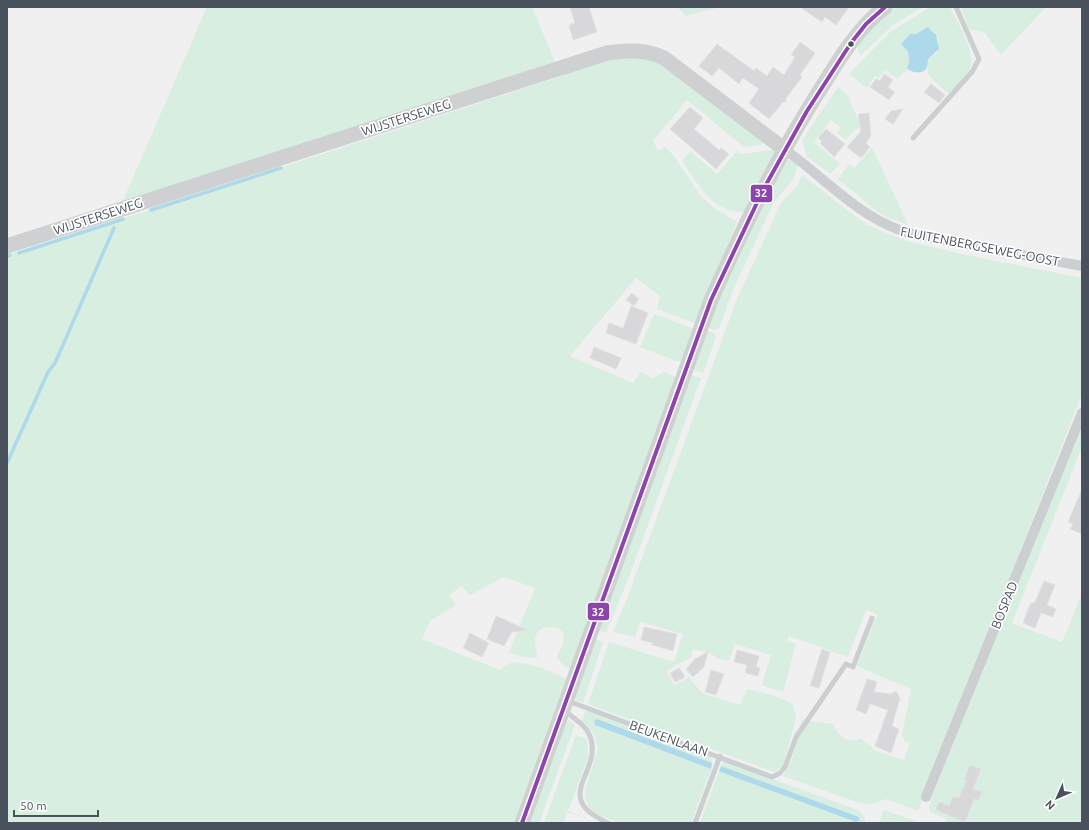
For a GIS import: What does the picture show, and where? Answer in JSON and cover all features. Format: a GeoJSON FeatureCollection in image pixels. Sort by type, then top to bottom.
{"type":"FeatureCollection","features":[{"type":"Feature","properties":{"kind":"main road"},"geometry":{"type":"LineString","coordinates":[[522,823],[711,300],[734,247],[784,149],[815,97],[852,41],[866,23],[885,7]]}},
{"type":"Feature","properties":{"kind":"main road","name":"WIJSTERSEWEG"},"geometry":{"type":"LineString","coordinates":[[7,246],[607,53],[622,50],[651,53],[664,58],[784,149]]}},
{"type":"Feature","properties":{"kind":"street","name":"FLUITENBERGSEWEG-OOST"},"geometry":{"type":"LineString","coordinates":[[784,149],[863,212],[890,227],[916,235],[1082,266]]}},
{"type":"Feature","properties":{"kind":"street","name":"BOSPAD"},"geometry":{"type":"LineString","coordinates":[[926,797],[1082,413]]}},
{"type":"Feature","properties":{"kind":"lane"},"geometry":{"type":"LineString","coordinates":[[913,138],[972,72],[979,59],[956,7]]}},
{"type":"Feature","properties":{"kind":"lane","name":"BEUKENLAAN"},"geometry":{"type":"LineString","coordinates":[[564,704],[720,756],[772,777],[780,773],[785,767],[796,737],[846,664],[853,666],[872,618]]}},
{"type":"Feature","properties":{"kind":"lane"},"geometry":{"type":"LineString","coordinates":[[564,704],[583,726],[592,742],[591,762],[582,781],[580,798],[589,813],[608,823]]}},
{"type":"Feature","properties":{"kind":"lane"},"geometry":{"type":"LineString","coordinates":[[695,823],[720,756]]}},
{"type":"Feature","properties":{"kind":"green space"},"geometry":{"type":"Polygon","coordinates":[[[207,7],[532,7],[555,62],[121,205],[207,7]]]}},
{"type":"Feature","properties":{"kind":"green space"},"geometry":{"type":"Polygon","coordinates":[[[677,7],[720,7],[686,16],[677,7]]]}},
{"type":"Feature","properties":{"kind":"green space"},"geometry":{"type":"Polygon","coordinates":[[[894,7],[923,7],[893,25],[860,56],[857,44],[882,15],[894,7]]]}},
{"type":"Feature","properties":{"kind":"green space"},"geometry":{"type":"Polygon","coordinates":[[[930,7],[950,7],[966,39],[971,56],[969,71],[949,94],[929,76],[927,68],[928,62],[933,55],[937,53],[938,39],[931,29],[916,34],[910,34],[901,44],[909,55],[907,68],[909,71],[904,72],[898,79],[885,70],[878,78],[875,76],[867,88],[849,74],[890,32],[930,7]]]}},
{"type":"Feature","properties":{"kind":"green space"},"geometry":{"type":"Polygon","coordinates":[[[961,7],[1046,7],[1001,55],[984,32],[969,29],[961,7]]]}},
{"type":"Feature","properties":{"kind":"green space"},"geometry":{"type":"Polygon","coordinates":[[[622,55],[660,62],[766,142],[760,145],[744,147],[687,100],[653,141],[658,151],[665,147],[673,155],[701,196],[714,208],[737,222],[719,265],[699,322],[694,323],[657,309],[660,296],[636,278],[570,356],[633,383],[640,372],[653,378],[664,372],[677,378],[570,668],[565,667],[557,658],[564,638],[563,632],[559,629],[549,627],[541,629],[538,632],[535,642],[537,658],[522,657],[509,652],[535,588],[504,577],[470,595],[462,586],[449,595],[456,605],[430,621],[422,639],[500,670],[508,664],[521,663],[537,666],[566,678],[514,823],[7,823],[7,255],[562,76],[560,73],[622,55]]]}},
{"type":"Feature","properties":{"kind":"green space"},"geometry":{"type":"Polygon","coordinates":[[[838,87],[848,96],[861,127],[855,130],[846,140],[837,133],[841,127],[831,120],[814,142],[840,164],[830,174],[807,156],[802,140],[838,87]]]}},
{"type":"Feature","properties":{"kind":"green space"},"geometry":{"type":"Polygon","coordinates":[[[872,147],[908,225],[882,215],[838,179],[849,164],[855,168],[872,147]]]}},
{"type":"Feature","properties":{"kind":"green space"},"geometry":{"type":"Polygon","coordinates":[[[774,150],[775,154],[746,212],[735,212],[725,209],[716,203],[701,188],[682,161],[690,151],[717,174],[737,151],[741,154],[774,150]]]}},
{"type":"Feature","properties":{"kind":"green space"},"geometry":{"type":"Polygon","coordinates":[[[787,160],[791,160],[798,164],[793,180],[774,202],[736,283],[719,328],[714,330],[707,327],[728,272],[787,160]]]}},
{"type":"Feature","properties":{"kind":"green space"},"geometry":{"type":"Polygon","coordinates":[[[802,175],[864,223],[888,234],[911,242],[962,254],[1082,278],[1082,394],[918,811],[886,799],[872,804],[860,803],[783,776],[791,762],[802,720],[833,724],[837,732],[842,737],[849,740],[858,740],[861,738],[876,751],[904,760],[910,742],[905,742],[902,735],[911,689],[857,666],[877,614],[866,610],[848,657],[789,636],[787,641],[796,644],[783,692],[762,685],[771,655],[735,644],[729,661],[719,659],[710,653],[693,649],[691,657],[667,671],[674,686],[689,677],[702,693],[740,705],[747,689],[777,697],[793,705],[796,717],[783,766],[774,772],[588,704],[609,642],[674,662],[683,634],[640,622],[635,637],[613,632],[628,596],[737,299],[781,203],[797,186],[802,175]]]}},
{"type":"Feature","properties":{"kind":"green space"},"geometry":{"type":"Polygon","coordinates":[[[654,314],[692,328],[695,332],[684,361],[676,361],[640,347],[654,314]]]}},
{"type":"Feature","properties":{"kind":"green space"},"geometry":{"type":"Polygon","coordinates":[[[706,330],[714,333],[716,337],[703,373],[695,370],[692,365],[706,330]]]}},
{"type":"Feature","properties":{"kind":"green space"},"geometry":{"type":"Polygon","coordinates":[[[692,375],[701,378],[632,569],[606,633],[598,630],[688,378],[692,375]]]}},
{"type":"Feature","properties":{"kind":"green space"},"geometry":{"type":"Polygon","coordinates":[[[1082,420],[1082,447],[1012,623],[1062,642],[1082,594],[1082,823],[945,823],[946,819],[930,812],[929,808],[932,797],[1082,420]]]}},
{"type":"Feature","properties":{"kind":"green space"},"geometry":{"type":"Polygon","coordinates":[[[595,639],[603,642],[583,703],[573,699],[595,639]]]}},
{"type":"Feature","properties":{"kind":"green space"},"geometry":{"type":"Polygon","coordinates":[[[586,710],[711,757],[712,763],[597,719],[594,721],[595,725],[711,769],[691,823],[620,823],[599,815],[591,810],[586,801],[585,791],[598,748],[594,734],[582,720],[586,710]]]}},
{"type":"Feature","properties":{"kind":"green space"},"geometry":{"type":"Polygon","coordinates":[[[569,721],[575,725],[539,823],[528,823],[564,723],[569,721]]]}},
{"type":"Feature","properties":{"kind":"green space"},"geometry":{"type":"Polygon","coordinates":[[[576,735],[587,739],[588,757],[568,811],[598,823],[567,812],[563,823],[544,823],[576,735]]]}},
{"type":"Feature","properties":{"kind":"green space"},"geometry":{"type":"Polygon","coordinates":[[[724,761],[860,811],[865,817],[865,823],[700,823],[719,771],[856,822],[861,819],[721,766],[724,761]]]}},
{"type":"Feature","properties":{"kind":"green space"},"geometry":{"type":"Polygon","coordinates":[[[884,810],[921,823],[879,823],[884,810]]]}},
{"type":"Feature","properties":{"kind":"water"},"geometry":{"type":"Polygon","coordinates":[[[928,27],[936,35],[939,49],[929,58],[925,70],[920,72],[911,71],[907,68],[909,61],[908,52],[901,44],[910,34],[916,34],[928,27]]]}},
{"type":"Feature","properties":{"kind":"water"},"geometry":{"type":"Polygon","coordinates":[[[597,719],[712,763],[711,769],[595,725],[594,721],[597,719]]]}},
{"type":"Feature","properties":{"kind":"water"},"geometry":{"type":"Polygon","coordinates":[[[721,766],[859,817],[860,820],[856,822],[721,772],[719,771],[721,766]]]}},
{"type":"Feature","properties":{"kind":"building"},"geometry":{"type":"Polygon","coordinates":[[[570,7],[589,7],[597,32],[573,40],[569,25],[575,23],[570,7]]]}},
{"type":"Feature","properties":{"kind":"building"},"geometry":{"type":"Polygon","coordinates":[[[800,7],[849,7],[836,25],[825,17],[822,22],[800,7]]]}},
{"type":"Feature","properties":{"kind":"building"},"geometry":{"type":"Polygon","coordinates":[[[800,42],[815,53],[800,75],[802,77],[786,98],[786,102],[783,102],[769,119],[749,103],[759,89],[743,78],[739,84],[719,68],[712,76],[699,66],[717,44],[754,71],[756,68],[767,76],[773,67],[784,75],[795,57],[791,55],[800,42]]]}},
{"type":"Feature","properties":{"kind":"building"},"geometry":{"type":"Polygon","coordinates":[[[884,74],[893,80],[888,87],[895,92],[889,100],[870,87],[876,79],[880,81],[884,74]]]}},
{"type":"Feature","properties":{"kind":"building"},"geometry":{"type":"Polygon","coordinates":[[[931,84],[945,95],[939,103],[924,92],[931,84]]]}},
{"type":"Feature","properties":{"kind":"building"},"geometry":{"type":"Polygon","coordinates":[[[690,107],[703,118],[694,129],[719,150],[721,148],[729,154],[716,169],[670,129],[690,107]]]}},
{"type":"Feature","properties":{"kind":"building"},"geometry":{"type":"Polygon","coordinates":[[[903,109],[893,124],[885,119],[891,111],[903,109]]]}},
{"type":"Feature","properties":{"kind":"building"},"geometry":{"type":"Polygon","coordinates":[[[869,113],[871,136],[866,143],[870,147],[861,158],[847,147],[861,131],[858,114],[869,113]]]}},
{"type":"Feature","properties":{"kind":"building"},"geometry":{"type":"Polygon","coordinates":[[[826,129],[845,144],[834,157],[820,143],[822,141],[818,138],[826,129]]]}},
{"type":"Feature","properties":{"kind":"building"},"geometry":{"type":"Polygon","coordinates":[[[632,293],[639,299],[634,306],[626,300],[632,293]]]}},
{"type":"Feature","properties":{"kind":"building"},"geometry":{"type":"Polygon","coordinates":[[[631,306],[648,313],[636,344],[606,333],[609,323],[623,328],[631,306]]]}},
{"type":"Feature","properties":{"kind":"building"},"geometry":{"type":"Polygon","coordinates":[[[594,347],[621,358],[616,369],[590,358],[594,347]]]}},
{"type":"Feature","properties":{"kind":"building"},"geometry":{"type":"Polygon","coordinates":[[[1082,489],[1082,534],[1070,529],[1073,524],[1068,522],[1082,489]]]}},
{"type":"Feature","properties":{"kind":"building"},"geometry":{"type":"Polygon","coordinates":[[[1044,581],[1055,585],[1047,605],[1056,609],[1053,617],[1041,613],[1035,628],[1023,623],[1030,604],[1035,602],[1044,581]]]}},
{"type":"Feature","properties":{"kind":"building"},"geometry":{"type":"Polygon","coordinates":[[[496,616],[527,630],[512,632],[504,646],[487,639],[496,616]]]}},
{"type":"Feature","properties":{"kind":"building"},"geometry":{"type":"Polygon","coordinates":[[[644,627],[677,634],[673,651],[641,640],[644,627]]]}},
{"type":"Feature","properties":{"kind":"building"},"geometry":{"type":"Polygon","coordinates":[[[470,633],[489,643],[482,657],[463,648],[470,633]]]}},
{"type":"Feature","properties":{"kind":"building"},"geometry":{"type":"Polygon","coordinates":[[[822,649],[830,652],[819,688],[810,686],[822,649]]]}},
{"type":"Feature","properties":{"kind":"building"},"geometry":{"type":"Polygon","coordinates":[[[737,650],[759,656],[756,667],[760,668],[758,676],[745,673],[747,665],[734,662],[737,650]]]}},
{"type":"Feature","properties":{"kind":"building"},"geometry":{"type":"Polygon","coordinates":[[[708,652],[704,667],[693,677],[686,669],[695,659],[708,652]]]}},
{"type":"Feature","properties":{"kind":"building"},"geometry":{"type":"Polygon","coordinates":[[[679,668],[685,677],[675,682],[670,673],[679,668]]]}},
{"type":"Feature","properties":{"kind":"building"},"geometry":{"type":"Polygon","coordinates":[[[711,670],[724,674],[716,695],[705,692],[711,670]]]}},
{"type":"Feature","properties":{"kind":"building"},"geometry":{"type":"Polygon","coordinates":[[[867,679],[877,682],[874,692],[891,694],[896,691],[900,698],[892,726],[899,729],[891,753],[875,746],[888,710],[870,704],[866,714],[856,710],[867,679]]]}},
{"type":"Feature","properties":{"kind":"building"},"geometry":{"type":"Polygon","coordinates":[[[970,765],[981,769],[973,789],[982,792],[978,801],[974,799],[965,822],[936,810],[939,802],[949,806],[953,796],[959,798],[966,781],[964,780],[970,765]]]}},
{"type":"Feature","properties":{"kind":"waterway"},"geometry":{"type":"LineString","coordinates":[[151,210],[281,168]]}},
{"type":"Feature","properties":{"kind":"waterway"},"geometry":{"type":"LineString","coordinates":[[19,253],[123,219]]}},
{"type":"Feature","properties":{"kind":"waterway"},"geometry":{"type":"LineString","coordinates":[[7,463],[48,372],[55,363],[114,228]]}},
{"type":"Feature","properties":{"kind":"transit line","name":"32"},"geometry":{"type":"LineString","coordinates":[[522,823],[711,300],[763,190],[807,111],[851,43],[866,24],[885,7]]}}]}
